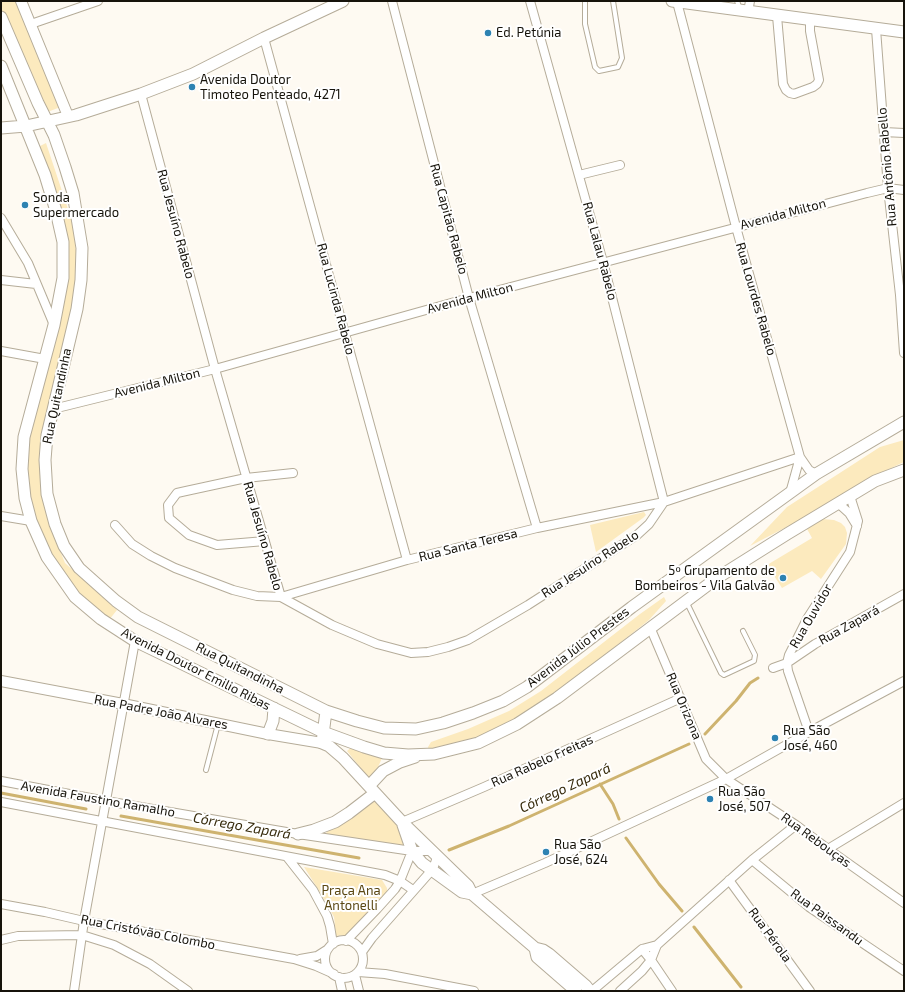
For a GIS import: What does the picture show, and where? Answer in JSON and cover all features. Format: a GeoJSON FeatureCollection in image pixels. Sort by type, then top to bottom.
{"type":"FeatureCollection","features":[{"type":"Feature","properties":{"kind":"main road"},"geometry":{"type":"LineString","coordinates":[[1,128],[26,126],[68,116],[141,94],[193,74],[342,1]]}},
{"type":"Feature","properties":{"kind":"main road"},"geometry":{"type":"LineString","coordinates":[[672,1],[744,6],[777,16],[904,32]]}},
{"type":"Feature","properties":{"kind":"main road","name":"Rua Quitandinha"},"geometry":{"type":"LineString","coordinates":[[1,17],[54,135],[73,193],[82,248],[81,280],[77,309],[47,436],[45,460],[46,494],[55,524],[64,546],[78,568],[116,601],[138,617],[326,711]]}},
{"type":"Feature","properties":{"kind":"main road"},"geometry":{"type":"LineString","coordinates":[[1,66],[26,126]]}},
{"type":"Feature","properties":{"kind":"main road","name":"Avenida Doutor Emilio Ribas"},"geometry":{"type":"LineString","coordinates":[[26,126],[45,175],[56,211],[63,242],[63,278],[54,325],[24,436],[22,469],[25,498],[31,521],[47,557],[75,597],[101,619],[135,641],[274,708],[323,737],[329,746],[343,758],[402,822],[468,886],[472,894],[535,948],[543,950],[549,954],[591,991]]}},
{"type":"Feature","properties":{"kind":"main road","name":"Avenida Júlio Prestes"},"geometry":{"type":"LineString","coordinates":[[326,711],[384,728],[416,729],[443,723],[503,701],[527,686],[632,607],[816,474],[904,422]]}},
{"type":"Feature","properties":{"kind":"main road"},"geometry":{"type":"LineString","coordinates":[[838,503],[875,481],[904,470]]}},
{"type":"Feature","properties":{"kind":"main road","name":"Avenida Júlio Prestes"},"geometry":{"type":"LineString","coordinates":[[323,737],[384,753],[421,755],[434,754],[478,743],[517,724],[556,698],[717,578],[838,503]]}},
{"type":"Feature","properties":{"kind":"main road"},"geometry":{"type":"LineString","coordinates":[[268,734],[273,721],[274,708]]}},
{"type":"Feature","properties":{"kind":"main road"},"geometry":{"type":"LineString","coordinates":[[323,737],[326,711]]}},
{"type":"Feature","properties":{"kind":"main road"},"geometry":{"type":"LineString","coordinates":[[298,834],[335,822],[349,813],[372,789],[383,771],[400,762],[421,755]]}},
{"type":"Feature","properties":{"kind":"main road","name":"Avenida Doutor Emilio Ribas"},"geometry":{"type":"LineString","coordinates":[[402,822],[412,851],[422,863],[462,892],[472,894]]}},
{"type":"Feature","properties":{"kind":"main road","name":"Avenida Doutor Emilio Ribas"},"geometry":{"type":"LineString","coordinates":[[535,948],[537,957],[576,991]]}},
{"type":"Feature","properties":{"kind":"street"},"geometry":{"type":"LineString","coordinates":[[21,1],[68,116]]}},
{"type":"Feature","properties":{"kind":"street","name":"Rua Capitão Rabelo"},"geometry":{"type":"LineString","coordinates":[[392,1],[469,298],[538,528]]}},
{"type":"Feature","properties":{"kind":"street","name":"Rua Lalau Rabelo"},"geometry":{"type":"LineString","coordinates":[[530,1],[603,262],[664,502]]}},
{"type":"Feature","properties":{"kind":"street"},"geometry":{"type":"LineString","coordinates":[[31,24],[94,2]]}},
{"type":"Feature","properties":{"kind":"street","name":"Rua Lourdes Rabelo"},"geometry":{"type":"LineString","coordinates":[[677,2],[736,227],[800,457],[809,470],[816,474]]}},
{"type":"Feature","properties":{"kind":"street"},"geometry":{"type":"LineString","coordinates":[[777,16],[782,84],[786,90],[794,94],[813,87],[818,84],[819,80],[810,31],[810,20]]}},
{"type":"Feature","properties":{"kind":"street","name":"Rua Antônio Rabello"},"geometry":{"type":"LineString","coordinates":[[876,29],[888,188],[902,295],[904,353]]}},
{"type":"Feature","properties":{"kind":"street","name":"Rua Lucinda Rabelo"},"geometry":{"type":"LineString","coordinates":[[264,38],[408,560]]}},
{"type":"Feature","properties":{"kind":"street","name":"Rua Jesuíno Rabelo"},"geometry":{"type":"LineString","coordinates":[[141,94],[215,369],[281,597],[332,626],[377,644],[411,653],[428,652],[468,640],[522,608],[637,535],[649,524],[664,502]]}},
{"type":"Feature","properties":{"kind":"street"},"geometry":{"type":"LineString","coordinates":[[884,132],[904,133]]}},
{"type":"Feature","properties":{"kind":"street"},"geometry":{"type":"LineString","coordinates":[[579,175],[620,165]]}},
{"type":"Feature","properties":{"kind":"street"},"geometry":{"type":"LineString","coordinates":[[888,188],[904,190]]}},
{"type":"Feature","properties":{"kind":"street","name":"Avenida Milton"},"geometry":{"type":"LineString","coordinates":[[53,409],[215,369],[469,298],[888,188]]}},
{"type":"Feature","properties":{"kind":"street"},"geometry":{"type":"LineString","coordinates":[[1,218],[28,263],[54,325]]}},
{"type":"Feature","properties":{"kind":"street"},"geometry":{"type":"LineString","coordinates":[[1,280],[36,284]]}},
{"type":"Feature","properties":{"kind":"street"},"geometry":{"type":"LineString","coordinates":[[1,351],[45,359]]}},
{"type":"Feature","properties":{"kind":"street"},"geometry":{"type":"LineString","coordinates":[[790,493],[800,457]]}},
{"type":"Feature","properties":{"kind":"street","name":"Rua Santa Teresa"},"geometry":{"type":"LineString","coordinates":[[115,525],[132,544],[174,568],[233,590],[257,596],[281,597],[408,560],[538,528],[664,502],[800,457]]}},
{"type":"Feature","properties":{"kind":"street"},"geometry":{"type":"LineString","coordinates":[[264,541],[217,545],[189,535],[169,518],[168,505],[177,494],[246,478],[293,473]]}},
{"type":"Feature","properties":{"kind":"street","name":"Rua Ouvidor"},"geometry":{"type":"LineString","coordinates":[[809,732],[788,671],[787,663],[789,655],[807,619],[850,552],[858,521],[850,496]]}},
{"type":"Feature","properties":{"kind":"street"},"geometry":{"type":"LineString","coordinates":[[838,503],[849,514],[857,527]]}},
{"type":"Feature","properties":{"kind":"street"},"geometry":{"type":"LineString","coordinates":[[1,516],[31,521]]}},
{"type":"Feature","properties":{"kind":"street","name":"Rua Zapará"},"geometry":{"type":"LineString","coordinates":[[773,668],[787,663],[815,644],[904,594]]}},
{"type":"Feature","properties":{"kind":"street","name":"Rua Orizona"},"geometry":{"type":"LineString","coordinates":[[650,627],[706,759],[726,779]]}},
{"type":"Feature","properties":{"kind":"street"},"geometry":{"type":"LineString","coordinates":[[74,991],[84,921],[135,641]]}},
{"type":"Feature","properties":{"kind":"street","name":"Rua Padre João Alvares"},"geometry":{"type":"LineString","coordinates":[[1,681],[124,704],[268,734],[323,737]]}},
{"type":"Feature","properties":{"kind":"street"},"geometry":{"type":"LineString","coordinates":[[472,894],[545,863],[726,779],[904,681]]}},
{"type":"Feature","properties":{"kind":"street","name":"Rua Rabelo Freitas"},"geometry":{"type":"LineString","coordinates":[[402,822],[484,787],[681,698]]}},
{"type":"Feature","properties":{"kind":"street","name":"Rua Rebouças"},"geometry":{"type":"LineString","coordinates":[[726,779],[796,825],[904,903]]}},
{"type":"Feature","properties":{"kind":"street","name":"Avenida Faustino Ramalho"},"geometry":{"type":"LineString","coordinates":[[1,781],[106,801],[298,834],[434,854]]}},
{"type":"Feature","properties":{"kind":"street","name":"Avenida Faustino Ramalho"},"geometry":{"type":"LineString","coordinates":[[1,802],[384,875],[400,881],[414,890]]}},
{"type":"Feature","properties":{"kind":"street"},"geometry":{"type":"LineString","coordinates":[[828,849],[904,803]]}},
{"type":"Feature","properties":{"kind":"street"},"geometry":{"type":"LineString","coordinates":[[620,991],[642,971],[651,960],[657,945],[752,860],[796,825]]}},
{"type":"Feature","properties":{"kind":"street"},"geometry":{"type":"LineString","coordinates":[[346,941],[378,909],[400,881],[412,851]]}},
{"type":"Feature","properties":{"kind":"street"},"geometry":{"type":"LineString","coordinates":[[359,991],[357,973],[367,944],[431,871],[434,866],[434,854]]}},
{"type":"Feature","properties":{"kind":"street"},"geometry":{"type":"LineString","coordinates":[[287,857],[313,890],[327,916],[330,926],[330,947],[326,956],[326,963],[328,969],[336,976],[342,991]]}},
{"type":"Feature","properties":{"kind":"street","name":"Rua Paissandu"},"geometry":{"type":"LineString","coordinates":[[752,860],[809,907],[904,971]]}},
{"type":"Feature","properties":{"kind":"street","name":"Rua Pérola"},"geometry":{"type":"LineString","coordinates":[[729,880],[810,991]]}},
{"type":"Feature","properties":{"kind":"street","name":"Rua Cristóvão Colombo"},"geometry":{"type":"LineString","coordinates":[[1,904],[84,921],[294,959],[316,966],[336,976]]}},
{"type":"Feature","properties":{"kind":"street"},"geometry":{"type":"LineString","coordinates":[[1,940],[18,936],[82,935],[114,945],[150,964],[188,991]]}},
{"type":"Feature","properties":{"kind":"street"},"geometry":{"type":"LineString","coordinates":[[330,947],[339,941],[353,942],[358,946],[362,956],[376,970],[385,974]]}},
{"type":"Feature","properties":{"kind":"street"},"geometry":{"type":"LineString","coordinates":[[591,991],[642,949],[657,945]]}},
{"type":"Feature","properties":{"kind":"street","name":"Rua Cristóvão Colombo"},"geometry":{"type":"LineString","coordinates":[[294,959],[317,956],[330,947]]}},
{"type":"Feature","properties":{"kind":"street"},"geometry":{"type":"LineString","coordinates":[[642,949],[672,991]]}},
{"type":"Feature","properties":{"kind":"street"},"geometry":{"type":"LineString","coordinates":[[336,976],[347,978],[357,973],[385,974],[474,991]]}},
{"type":"Feature","properties":{"kind":"lane"},"geometry":{"type":"LineString","coordinates":[[585,1],[585,24],[595,67],[599,71],[618,67],[622,58],[613,1]]}},
{"type":"Feature","properties":{"kind":"lane"},"geometry":{"type":"LineString","coordinates":[[686,601],[721,673],[724,675],[754,661],[755,655],[743,631]]}},
{"type":"Feature","properties":{"kind":"lane"},"geometry":{"type":"LineString","coordinates":[[206,770],[218,723]]}},
{"type":"Feature","properties":{"kind":"green space"},"geometry":{"type":"Polygon","coordinates":[[[1,1],[19,1],[63,106],[45,113],[1,13],[1,1]]]}},
{"type":"Feature","properties":{"kind":"green space"},"geometry":{"type":"Polygon","coordinates":[[[46,143],[75,230],[77,273],[69,321],[40,441],[40,479],[48,521],[65,563],[117,610],[109,620],[80,596],[58,569],[37,527],[26,481],[28,439],[66,273],[38,147],[46,143]]]}},
{"type":"Feature","properties":{"kind":"green space"},"geometry":{"type":"Polygon","coordinates":[[[904,440],[904,462],[870,478],[798,521],[750,546],[787,507],[880,447],[904,440]]]}},
{"type":"Feature","properties":{"kind":"green space"},"geometry":{"type":"Polygon","coordinates":[[[644,512],[646,515],[643,518],[596,552],[590,525],[644,512]]]}},
{"type":"Feature","properties":{"kind":"green space"},"geometry":{"type":"Polygon","coordinates":[[[822,519],[834,520],[841,523],[845,527],[847,533],[846,544],[821,579],[812,571],[782,588],[767,565],[812,538],[807,529],[822,519]]]}},
{"type":"Feature","properties":{"kind":"green space"},"geometry":{"type":"Polygon","coordinates":[[[664,597],[666,601],[649,620],[582,673],[532,709],[479,740],[429,752],[428,747],[431,742],[468,729],[509,711],[541,691],[664,597]]]}},
{"type":"Feature","properties":{"kind":"green space"},"geometry":{"type":"Polygon","coordinates":[[[353,746],[383,756],[378,767],[377,776],[371,781],[347,751],[353,746]]]}},
{"type":"Feature","properties":{"kind":"green space","name":"Praça Ana Antonelli"},"geometry":{"type":"Polygon","coordinates":[[[375,798],[402,824],[405,850],[323,835],[375,798]]]}},
{"type":"Feature","properties":{"kind":"green space","name":"Praça Ana Antonelli"},"geometry":{"type":"Polygon","coordinates":[[[304,867],[382,880],[387,888],[387,895],[358,925],[346,935],[336,936],[334,917],[304,867]]]}},
{"type":"Feature","properties":{"kind":"waterway","name":"Córrego Zapará"},"geometry":{"type":"LineString","coordinates":[[705,734],[736,701],[750,683],[758,678]]}},
{"type":"Feature","properties":{"kind":"waterway","name":"Córrego Zapará"},"geometry":{"type":"LineString","coordinates":[[449,850],[509,826],[689,744]]}},
{"type":"Feature","properties":{"kind":"waterway"},"geometry":{"type":"LineString","coordinates":[[600,784],[613,804],[619,819]]}},
{"type":"Feature","properties":{"kind":"waterway","name":"Córrego Zapará"},"geometry":{"type":"LineString","coordinates":[[1,793],[86,809]]}},
{"type":"Feature","properties":{"kind":"waterway","name":"Córrego Zapará"},"geometry":{"type":"LineString","coordinates":[[121,816],[359,858]]}},
{"type":"Feature","properties":{"kind":"waterway"},"geometry":{"type":"LineString","coordinates":[[626,838],[659,884],[682,911]]}},
{"type":"Feature","properties":{"kind":"waterway"},"geometry":{"type":"LineString","coordinates":[[694,927],[741,987]]}},
{"type":"Feature","properties":{"kind":"place","name":"Ed. Petúnia"},"geometry":{"type":"Point","coordinates":[488,33]}},
{"type":"Feature","properties":{"kind":"place","name":"Avenida Doutor Timoteo Penteado, 4271"},"geometry":{"type":"Point","coordinates":[192,87]}},
{"type":"Feature","properties":{"kind":"place","name":"Sonda Supermercado"},"geometry":{"type":"Point","coordinates":[25,205]}},
{"type":"Feature","properties":{"kind":"place","name":"5º Grupamento de Bombeiros - Vila Galvão"},"geometry":{"type":"Point","coordinates":[783,578]}},
{"type":"Feature","properties":{"kind":"place","name":"Rua São José, 460"},"geometry":{"type":"Point","coordinates":[775,738]}},
{"type":"Feature","properties":{"kind":"place","name":"Rua São José, 507"},"geometry":{"type":"Point","coordinates":[710,799]}},
{"type":"Feature","properties":{"kind":"place","name":"Rua São José, 624"},"geometry":{"type":"Point","coordinates":[546,852]}}]}
